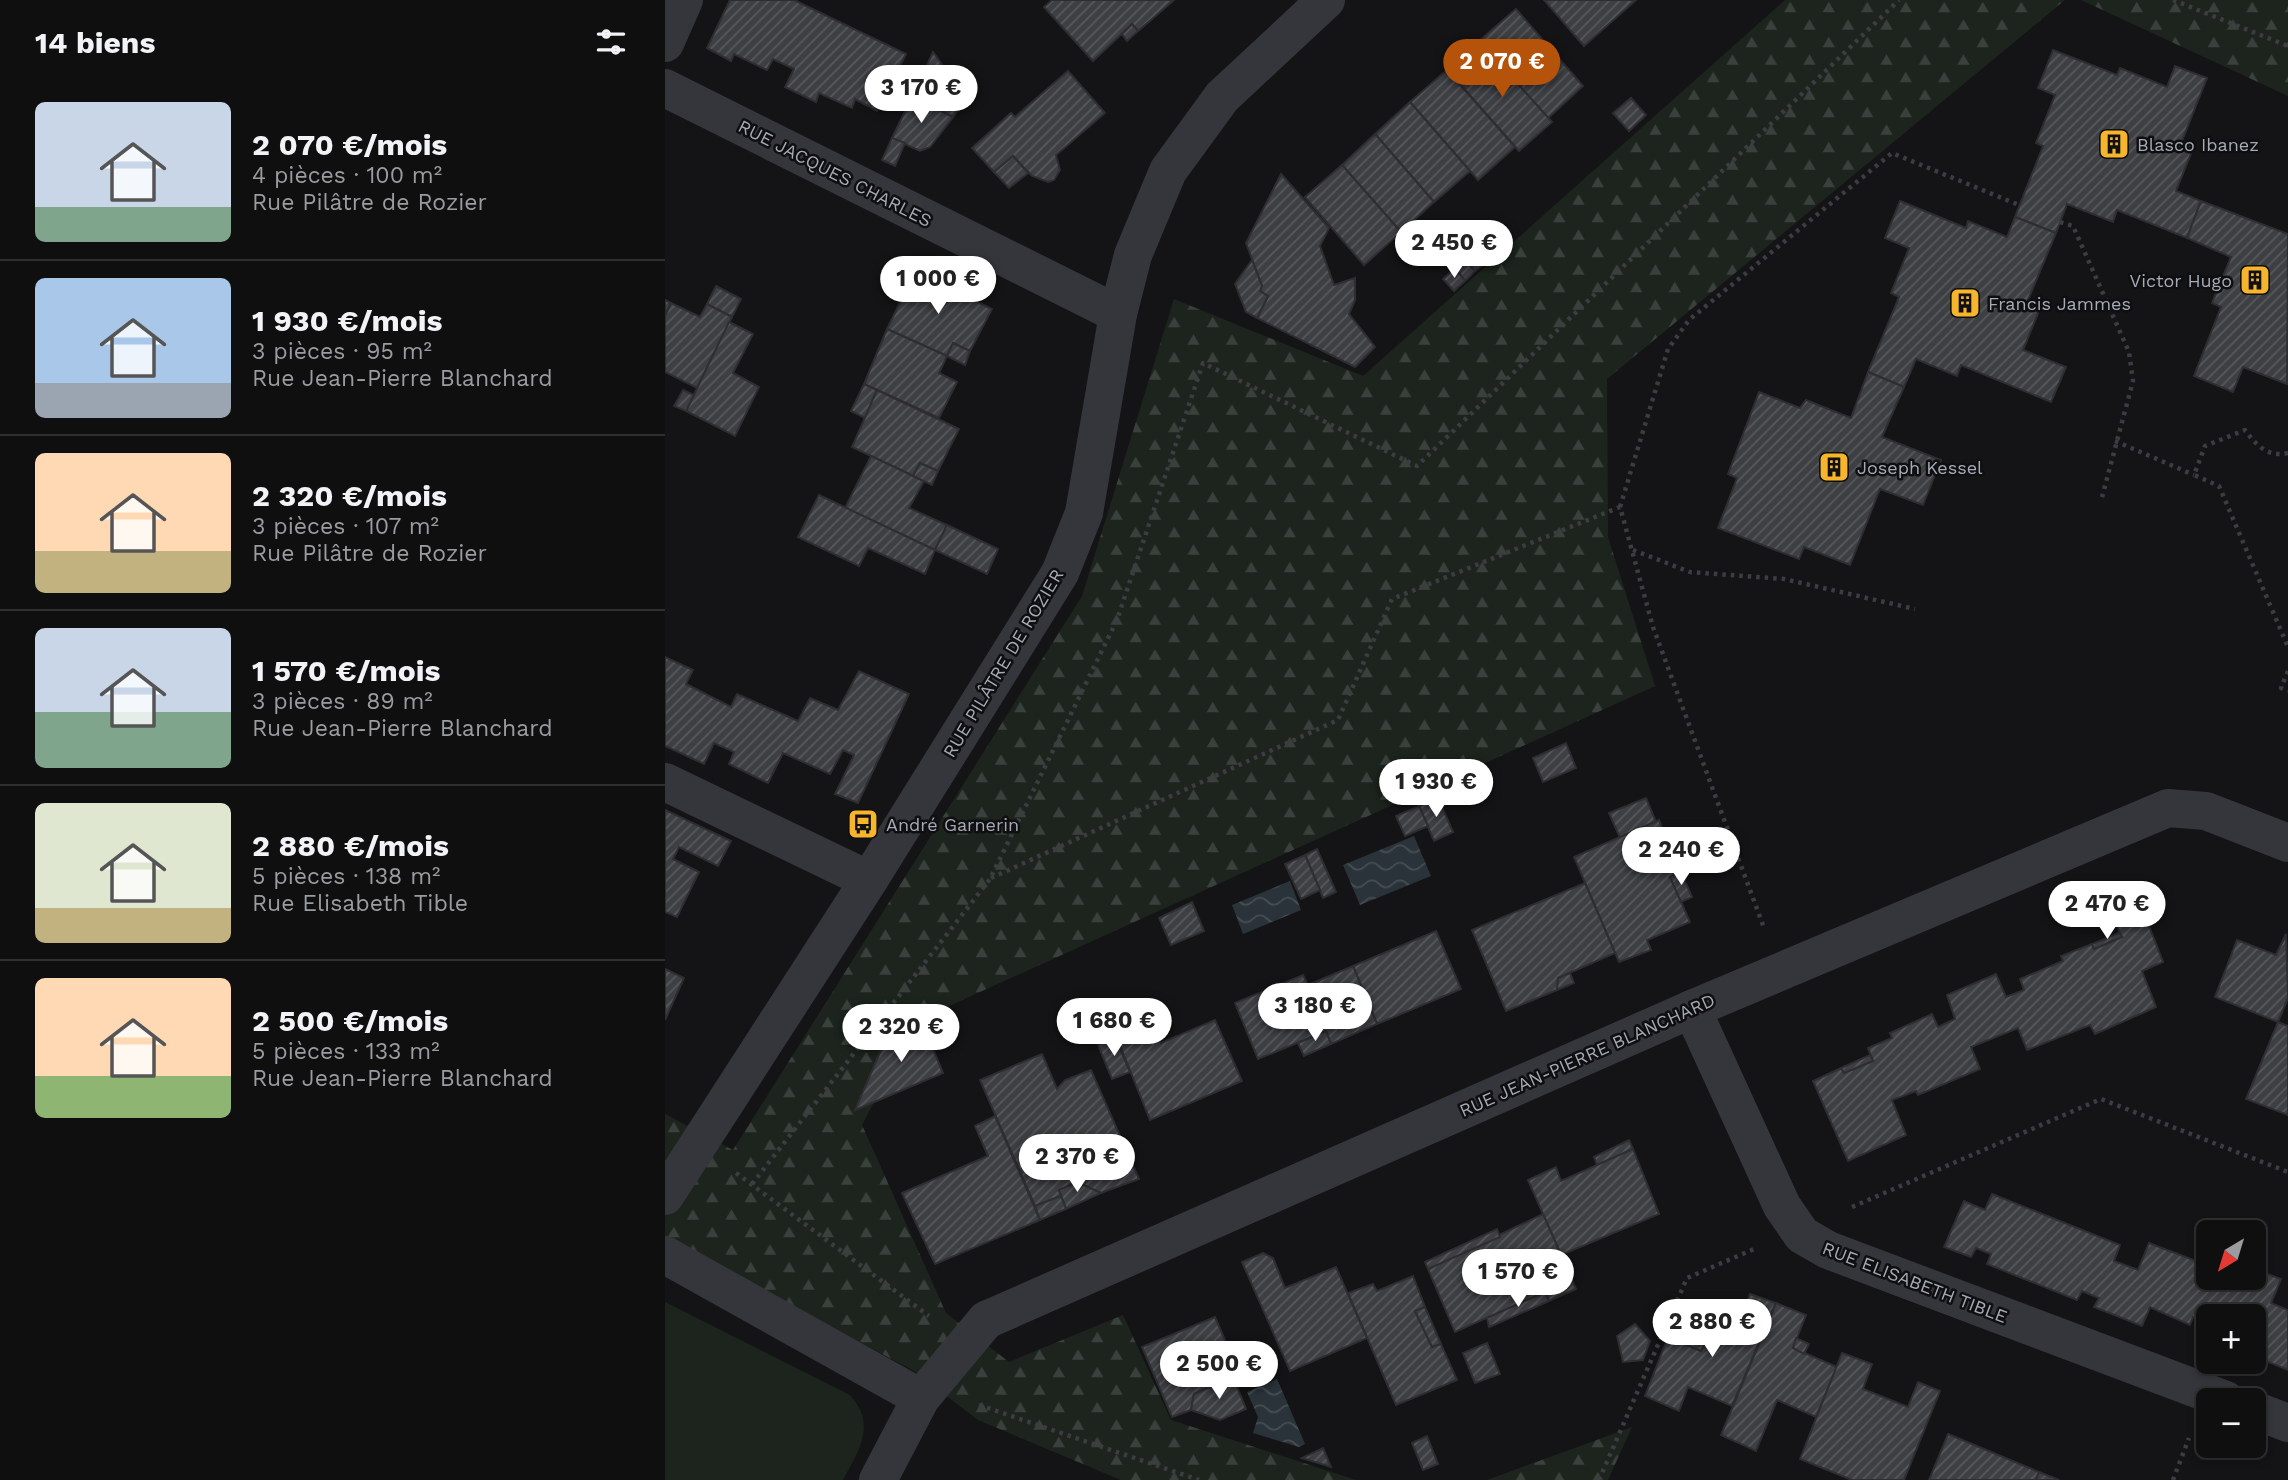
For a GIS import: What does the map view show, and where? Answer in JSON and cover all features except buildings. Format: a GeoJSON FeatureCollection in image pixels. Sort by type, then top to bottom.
{"type":"FeatureCollection","features":[{"type":"Feature","properties":{"kind":"street"},"geometry":{"type":"LineString","coordinates":[[665,43],[684,0]]}},
{"type":"Feature","properties":{"kind":"street","name":"RUE PILÂTRE DE ROZIER"},"geometry":{"type":"LineString","coordinates":[[665,1196],[869,880],[1060,573],[1084,513],[1118,314],[1133,255],[1168,171],[1222,97],[1326,0]]}},
{"type":"Feature","properties":{"kind":"street","name":"RUE JACQUES CHARLES"},"geometry":{"type":"LineString","coordinates":[[665,88],[1118,314]]}},
{"type":"Feature","properties":{"kind":"street"},"geometry":{"type":"LineString","coordinates":[[665,782],[869,880]]}},
{"type":"Feature","properties":{"kind":"street","name":"RUE JEAN-PIERRE BLANCHARD"},"geometry":{"type":"LineString","coordinates":[[878,1480],[921,1398],[986,1321],[1692,1009],[2168,808],[2206,811],[2288,843]]}},
{"type":"Feature","properties":{"kind":"street","name":"RUE ELISABETH TIBLE"},"geometry":{"type":"LineString","coordinates":[[1692,1009],[1782,1206],[1802,1235],[1828,1250],[2196,1389]]}},
{"type":"Feature","properties":{"kind":"street"},"geometry":{"type":"LineString","coordinates":[[665,1255],[921,1398]]}},
{"type":"Feature","properties":{"kind":"street"},"geometry":{"type":"LineString","coordinates":[[2266,1415],[2288,1423]]}},
{"type":"Feature","properties":{"kind":"path"},"geometry":{"type":"LineString","coordinates":[[752,1184],[990,879],[1117,620],[1203,363],[1417,466],[1899,0]]}},
{"type":"Feature","properties":{"kind":"path"},"geometry":{"type":"LineString","coordinates":[[2173,0],[2288,46]]}},
{"type":"Feature","properties":{"kind":"path"},"geometry":{"type":"LineString","coordinates":[[1780,972],[1653,627],[1620,507],[1668,349],[1689,320],[1892,153],[2019,205]]}},
{"type":"Feature","properties":{"kind":"path"},"geometry":{"type":"LineString","coordinates":[[2060,222],[2073,226],[2129,352],[2133,381],[2101,501]]}},
{"type":"Feature","properties":{"kind":"path"},"geometry":{"type":"LineString","coordinates":[[2194,475],[2205,446],[2245,430],[2255,443],[2268,453],[2288,453]]}},
{"type":"Feature","properties":{"kind":"path"},"geometry":{"type":"LineString","coordinates":[[2115,441],[2219,486],[2288,647]]}},
{"type":"Feature","properties":{"kind":"path"},"geometry":{"type":"LineString","coordinates":[[990,879],[1338,720],[1391,599],[1620,507]]}},
{"type":"Feature","properties":{"kind":"path"},"geometry":{"type":"LineString","coordinates":[[1632,550],[1690,572],[1784,579],[1915,609]]}},
{"type":"Feature","properties":{"kind":"path"},"geometry":{"type":"LineString","coordinates":[[2288,671],[2281,688],[2288,691]]}},
{"type":"Feature","properties":{"kind":"path"},"geometry":{"type":"LineString","coordinates":[[698,1147],[938,1323],[963,1400],[1199,1480]]}},
{"type":"Feature","properties":{"kind":"green space"},"geometry":{"type":"Polygon","coordinates":[[[1785,0],[2065,0],[1607,379],[1608,537],[1655,686],[916,1021],[862,1125],[946,1313],[1009,1362],[1123,1315],[1171,1420],[1356,1480],[1121,1480],[978,1420],[914,1371],[665,1238],[665,1114],[733,1150],[1082,596],[1174,299],[1363,376],[1785,0]]]}},
{"type":"Feature","properties":{"kind":"green space"},"geometry":{"type":"Polygon","coordinates":[[[2081,0],[2288,0],[2288,96],[2081,0]]]}},
{"type":"Feature","properties":{"kind":"green space"},"geometry":{"type":"Polygon","coordinates":[[[665,1302],[850,1395],[863,1417],[864,1427],[863,1438],[843,1480],[665,1480],[665,1302]]]}},
{"type":"Feature","properties":{"kind":"green space"},"geometry":{"type":"Polygon","coordinates":[[[1632,1427],[1608,1480],[1487,1480],[1632,1427]]]}},
{"type":"Feature","properties":{"kind":"water"},"geometry":{"type":"Polygon","coordinates":[[[1414,836],[1431,876],[1360,905],[1343,865],[1414,836]]]}},
{"type":"Feature","properties":{"kind":"water"},"geometry":{"type":"Polygon","coordinates":[[[1290,881],[1301,910],[1243,934],[1232,905],[1290,881]]]}},
{"type":"Feature","properties":{"kind":"water"},"geometry":{"type":"Polygon","coordinates":[[[1277,1379],[1305,1444],[1299,1447],[1253,1433],[1258,1417],[1247,1392],[1277,1379]]]}},
{"type":"Feature","properties":{"kind":"place","name":"Blasco Ibanez"},"geometry":{"type":"Point","coordinates":[2114,144]}},
{"type":"Feature","properties":{"kind":"place","name":"Victor Hugo"},"geometry":{"type":"Point","coordinates":[2255,280]}},
{"type":"Feature","properties":{"kind":"place","name":"Francis Jammes"},"geometry":{"type":"Point","coordinates":[1965,303]}},
{"type":"Feature","properties":{"kind":"place","name":"Joseph Kessel"},"geometry":{"type":"Point","coordinates":[1834,467]}},
{"type":"Feature","properties":{"kind":"place","name":"André Garnerin"},"geometry":{"type":"Point","coordinates":[863,824]}}]}
